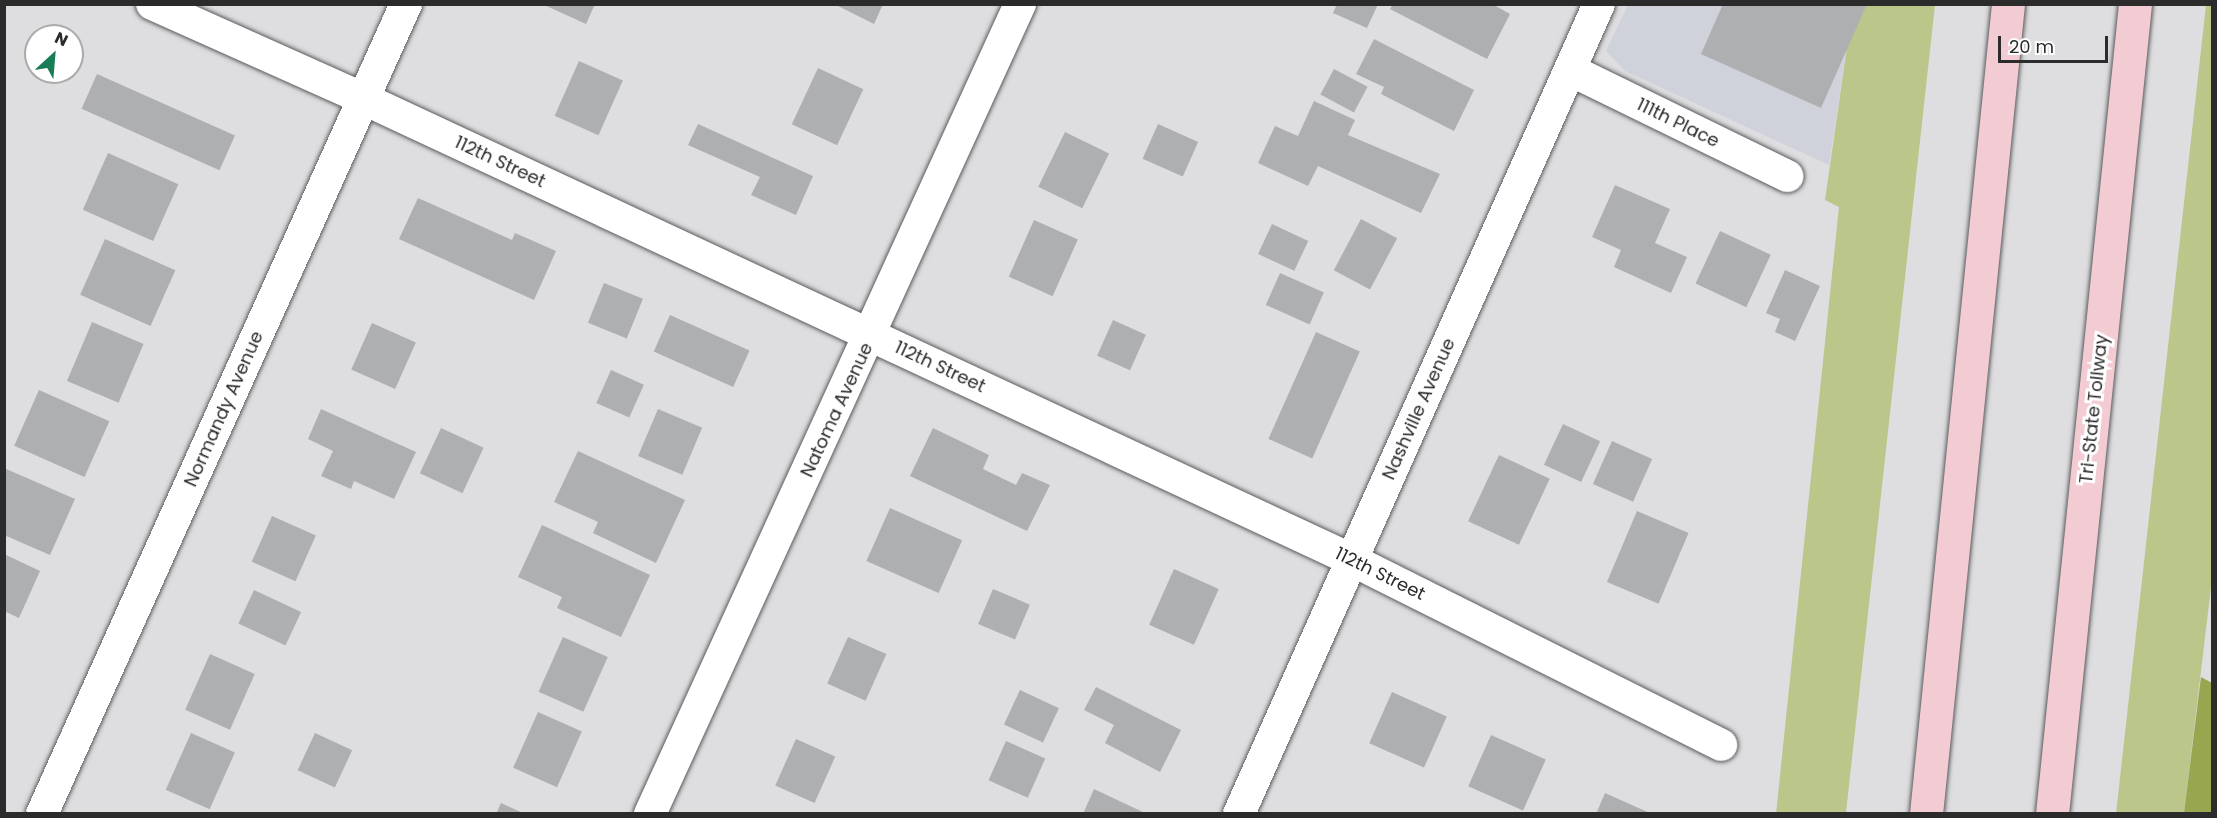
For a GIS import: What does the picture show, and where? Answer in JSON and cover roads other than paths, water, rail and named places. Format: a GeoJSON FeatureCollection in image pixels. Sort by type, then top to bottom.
{"type":"FeatureCollection","features":[{"type":"Feature","properties":{"kind":"highway"},"geometry":{"type":"LineString","coordinates":[[1926,813],[2008,4]]}},
{"type":"Feature","properties":{"kind":"highway","name":"Tri-State Tollway"},"geometry":{"type":"LineString","coordinates":[[2052,813],[2135,4]]}},
{"type":"Feature","properties":{"kind":"street","name":"112th Street"},"geometry":{"type":"LineString","coordinates":[[152,4],[364,99],[1352,560],[1721,744]]}},
{"type":"Feature","properties":{"kind":"street","name":"Normandy Avenue"},"geometry":{"type":"LineString","coordinates":[[42,813],[406,4]]}},
{"type":"Feature","properties":{"kind":"street","name":"Natoma Avenue"},"geometry":{"type":"LineString","coordinates":[[650,813],[872,335],[1020,4]]}},
{"type":"Feature","properties":{"kind":"street","name":"Nashville Avenue"},"geometry":{"type":"LineString","coordinates":[[1239,813],[1599,4]]}},
{"type":"Feature","properties":{"kind":"street","name":"111th Place"},"geometry":{"type":"LineString","coordinates":[[1570,70],[1787,176]]}}]}
